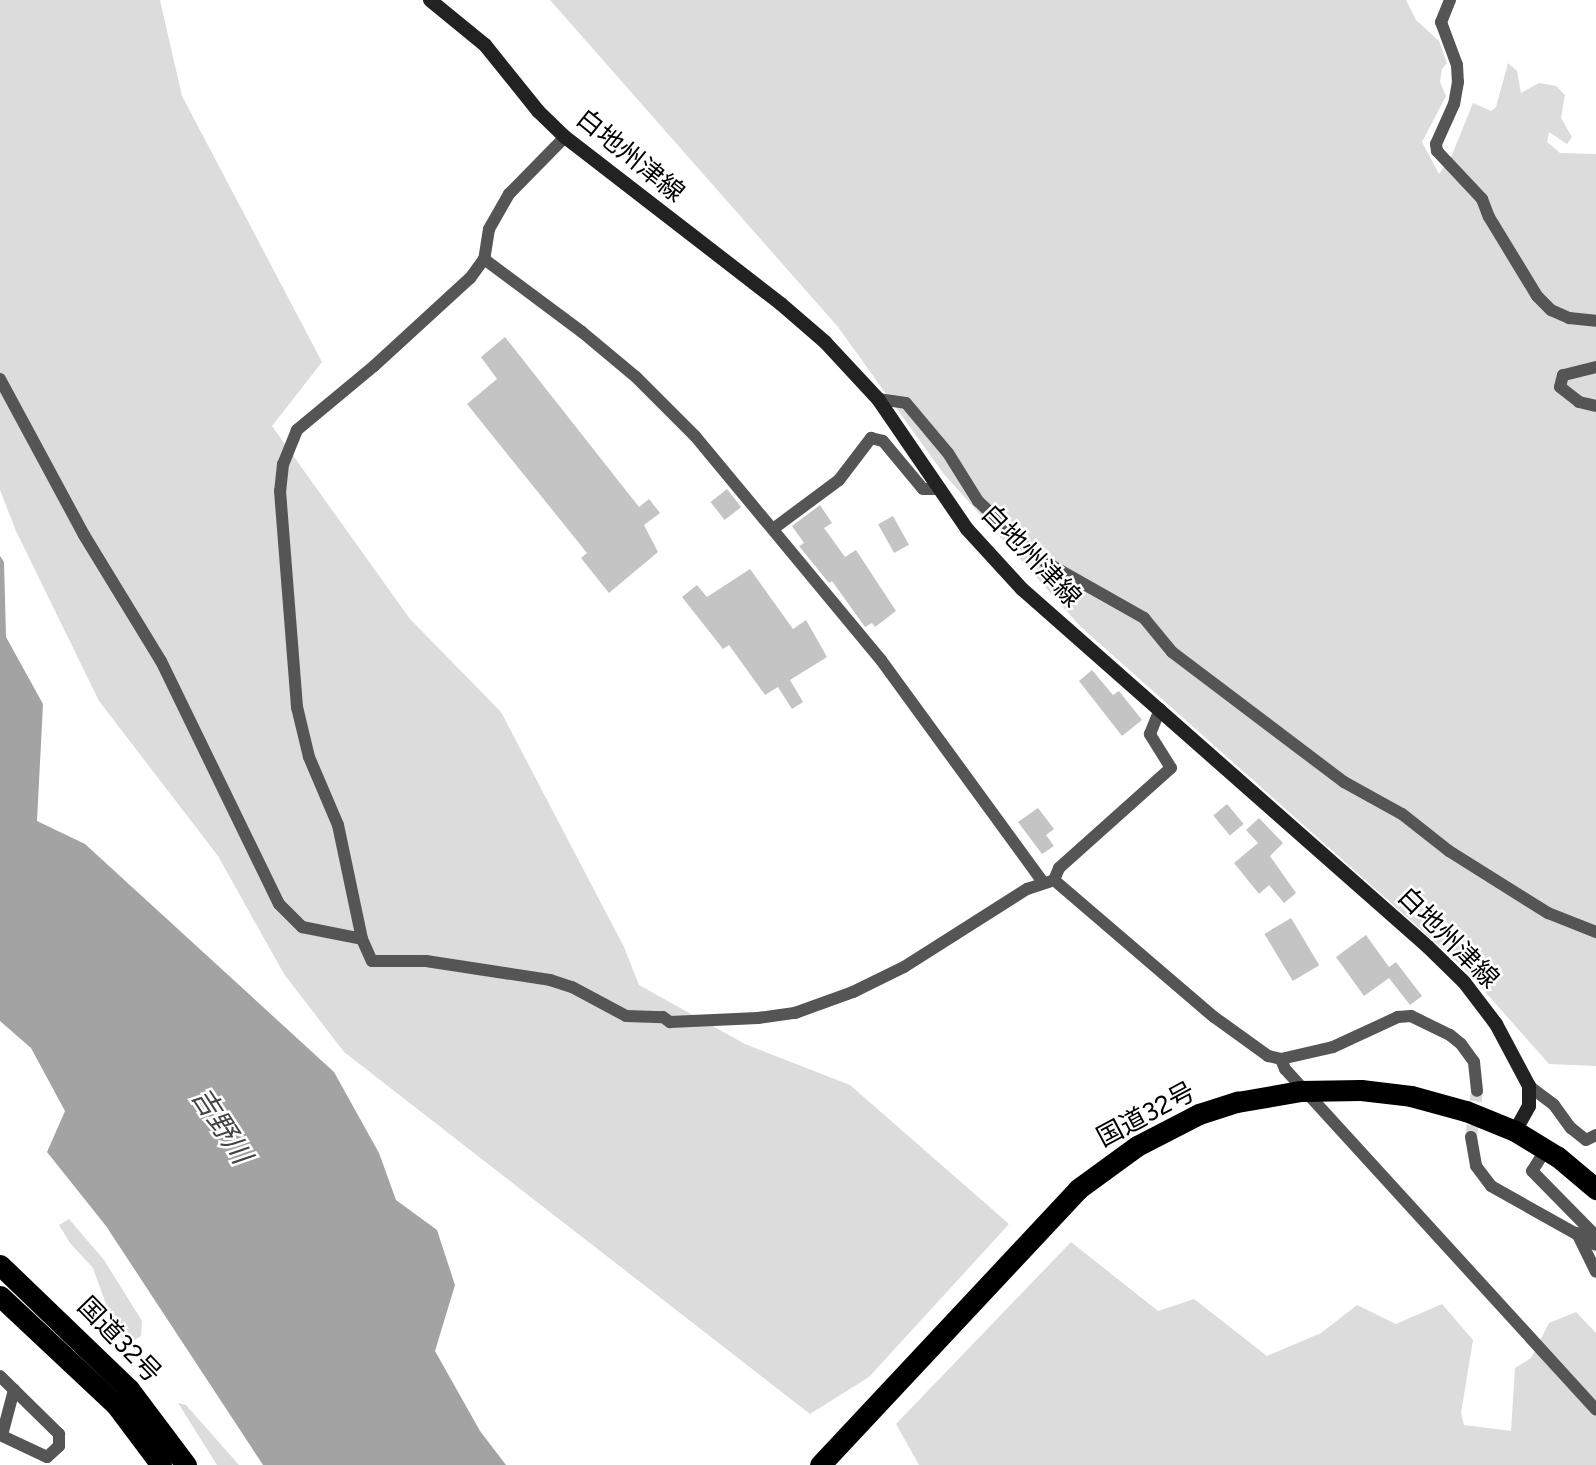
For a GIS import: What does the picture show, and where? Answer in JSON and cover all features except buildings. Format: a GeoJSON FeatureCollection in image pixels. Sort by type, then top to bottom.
{"type":"FeatureCollection","features":[{"type":"Feature","properties":{"kind":"highway","name":"国道32号"},"geometry":{"type":"LineString","coordinates":[[820,1465],[1078,1189],[1127,1153],[1166,1130],[1237,1102],[1311,1090],[1361,1090],[1411,1096],[1466,1111],[1515,1131],[1546,1149],[1596,1189]]}},
{"type":"Feature","properties":{"kind":"highway","name":"国道32号"},"geometry":{"type":"LineString","coordinates":[[0,1265],[129,1388],[186,1465]]}},
{"type":"Feature","properties":{"kind":"highway","name":"国道32号"},"geometry":{"type":"LineString","coordinates":[[2,1302],[116,1405],[161,1465]]}},
{"type":"Feature","properties":{"kind":"main road","name":"白地州津線"},"geometry":{"type":"LineString","coordinates":[[430,0],[485,46],[538,111],[565,137],[781,304],[825,342],[878,400],[938,489],[983,547],[1022,589],[1429,947],[1464,982],[1496,1024],[1529,1086]]}},
{"type":"Feature","properties":{"kind":"main road"},"geometry":{"type":"LineString","coordinates":[[1515,1131],[1529,1106],[1529,1086]]}},
{"type":"Feature","properties":{"kind":"street"},"geometry":{"type":"LineString","coordinates":[[1450,0],[1441,22],[1457,65],[1458,82],[1454,104],[1436,144],[1437,151],[1482,199],[1489,217],[1537,296],[1551,310],[1569,318],[1596,321]]}},
{"type":"Feature","properties":{"kind":"street"},"geometry":{"type":"LineString","coordinates":[[565,137],[509,194],[489,229],[484,259],[470,278],[384,357],[297,430],[283,464],[280,491],[297,707],[309,757],[338,825],[362,939],[372,961],[426,961],[551,981],[572,987],[626,1016],[663,1017],[670,1022],[720,1022],[795,1013],[853,992],[904,967],[1049,881],[1059,868],[1171,768],[1150,734],[1160,709]]}},
{"type":"Feature","properties":{"kind":"street"},"geometry":{"type":"LineString","coordinates":[[484,259],[582,332],[636,377],[695,436],[881,660],[1049,881],[1214,1017],[1268,1056],[1281,1059],[1334,1047],[1398,1017],[1411,1016],[1461,1044],[1474,1062],[1477,1091]]}},
{"type":"Feature","properties":{"kind":"street"},"geometry":{"type":"LineString","coordinates":[[1596,367],[1563,374],[1560,387],[1579,402],[1596,405]]}},
{"type":"Feature","properties":{"kind":"street"},"geometry":{"type":"LineString","coordinates":[[0,379],[84,535],[161,661],[279,904],[302,927],[362,939]]}},
{"type":"Feature","properties":{"kind":"street"},"geometry":{"type":"LineString","coordinates":[[878,400],[906,403],[948,453],[978,501],[1038,558],[1144,618],[1172,652],[1344,782],[1402,814],[1449,851],[1548,914],[1596,932]]}},
{"type":"Feature","properties":{"kind":"street"},"geometry":{"type":"LineString","coordinates":[[773,529],[839,480],[871,438],[883,441],[923,489],[938,489]]}},
{"type":"Feature","properties":{"kind":"street"},"geometry":{"type":"LineString","coordinates":[[1281,1059],[1284,1069],[1596,1409]]}},
{"type":"Feature","properties":{"kind":"street"},"geometry":{"type":"LineString","coordinates":[[1529,1086],[1553,1105],[1571,1128],[1586,1140],[1596,1135]]}},
{"type":"Feature","properties":{"kind":"street"},"geometry":{"type":"LineString","coordinates":[[1471,1138],[1476,1166],[1491,1186],[1593,1243]]}},
{"type":"Feature","properties":{"kind":"street"},"geometry":{"type":"LineString","coordinates":[[1546,1149],[1532,1171],[1593,1233],[1593,1243]]}},
{"type":"Feature","properties":{"kind":"street"},"geometry":{"type":"LineString","coordinates":[[1577,1233],[1596,1272]]}},
{"type":"Feature","properties":{"kind":"street"},"geometry":{"type":"LineString","coordinates":[[2,1302],[24,1285]]}},
{"type":"Feature","properties":{"kind":"street"},"geometry":{"type":"LineString","coordinates":[[0,1376],[15,1390],[60,1434],[59,1446],[51,1461],[1,1435],[15,1390]]}},
{"type":"Feature","properties":{"kind":"shaded area"},"geometry":{"type":"Polygon","coordinates":[[[0,0],[160,0],[182,96],[322,362],[272,426],[410,619],[501,712],[624,947],[639,985],[745,1044],[850,1085],[1009,1224],[869,1377],[810,1414],[344,1052],[284,974],[218,856],[99,701],[16,531],[0,490],[0,0]]]}},
{"type":"Feature","properties":{"kind":"shaded area"},"geometry":{"type":"Polygon","coordinates":[[[550,0],[1406,0],[1416,20],[1439,41],[1447,63],[1442,69],[1440,82],[1446,96],[1422,142],[1439,174],[1452,155],[1473,103],[1491,111],[1496,107],[1508,63],[1517,71],[1521,93],[1539,83],[1556,86],[1565,95],[1561,118],[1572,137],[1567,144],[1549,132],[1547,142],[1560,153],[1596,154],[1596,1066],[1549,1064],[1464,968],[1080,626],[943,473],[838,327],[550,0]]]}},
{"type":"Feature","properties":{"kind":"shaded area"},"geometry":{"type":"Polygon","coordinates":[[[69,1219],[104,1260],[142,1321],[141,1336],[133,1341],[122,1338],[114,1326],[93,1268],[70,1243],[59,1225],[69,1219]]]}},
{"type":"Feature","properties":{"kind":"shaded area"},"geometry":{"type":"Polygon","coordinates":[[[1071,1242],[1158,1311],[1194,1299],[1267,1356],[1321,1333],[1357,1305],[1396,1324],[1442,1304],[1473,1340],[1461,1413],[1464,1425],[1511,1431],[1515,1368],[1531,1358],[1549,1323],[1576,1312],[1596,1333],[1596,1465],[919,1465],[896,1424],[1071,1242]]]}},
{"type":"Feature","properties":{"kind":"shaded area"},"geometry":{"type":"Polygon","coordinates":[[[178,1403],[186,1405],[239,1465],[217,1465],[178,1403]]]}},
{"type":"Feature","properties":{"kind":"water","name":"吉野川"},"geometry":{"type":"Polygon","coordinates":[[[0,556],[4,562],[6,637],[43,704],[37,821],[85,844],[334,1072],[379,1153],[396,1200],[437,1230],[455,1285],[435,1351],[480,1431],[506,1465],[263,1465],[106,1226],[47,1152],[65,1111],[31,1048],[0,1021],[0,556]]]}},
{"type":"Feature","properties":{"kind":"tunnel"},"geometry":{"type":"LineString","coordinates":[[1471,1137],[1477,1091]]}}]}
